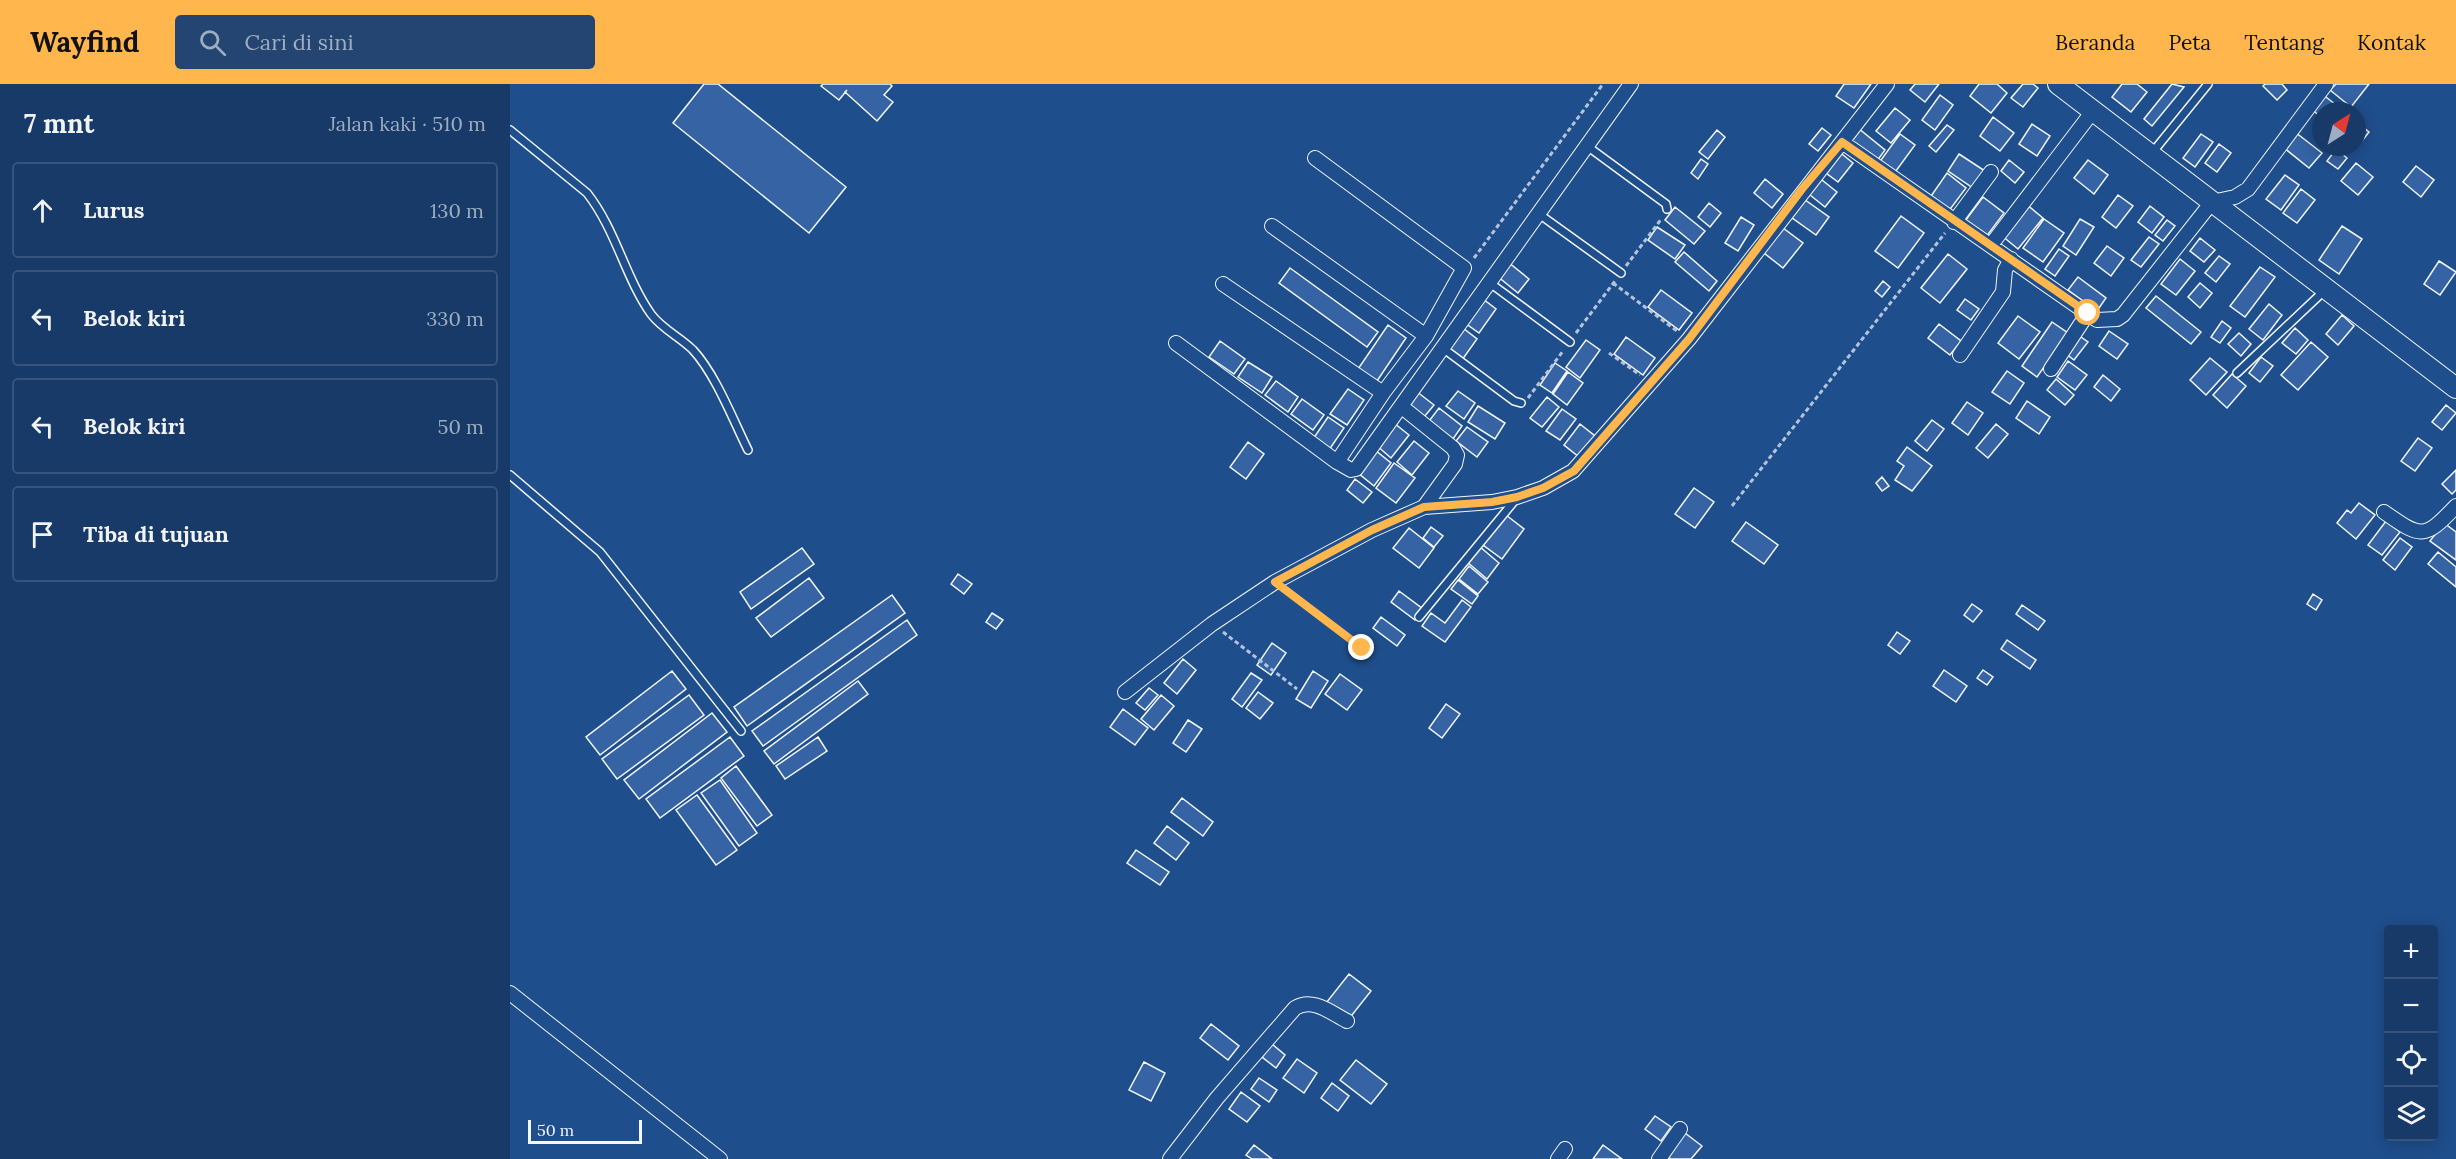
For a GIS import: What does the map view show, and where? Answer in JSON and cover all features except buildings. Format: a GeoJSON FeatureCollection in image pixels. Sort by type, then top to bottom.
{"type":"FeatureCollection","features":[{"type":"Feature","properties":{"kind":"main road"},"geometry":{"type":"LineString","coordinates":[[2058,84],[2456,388]]}},
{"type":"Feature","properties":{"kind":"street"},"geometry":{"type":"LineString","coordinates":[[1176,343],[1337,462],[1351,470],[1360,466],[1631,84]]}},
{"type":"Feature","properties":{"kind":"street"},"geometry":{"type":"LineString","coordinates":[[1125,692],[1212,624],[1275,582],[1372,530],[1424,507],[1492,502],[1517,497],[1543,488],[1574,471],[1689,339],[1802,189],[1887,84]]}},
{"type":"Feature","properties":{"kind":"street"},"geometry":{"type":"LineString","coordinates":[[1842,142],[2097,320],[2108,320],[2123,315],[2212,202],[2235,197],[2248,189],[2326,84]]}},
{"type":"Feature","properties":{"kind":"street"},"geometry":{"type":"LineString","coordinates":[[1991,245],[2093,111]]}},
{"type":"Feature","properties":{"kind":"street"},"geometry":{"type":"LineString","coordinates":[[1315,158],[1462,266],[1464,271],[1426,336],[1383,393],[1337,462]]}},
{"type":"Feature","properties":{"kind":"street"},"geometry":{"type":"LineString","coordinates":[[1954,222],[1990,171]]}},
{"type":"Feature","properties":{"kind":"street"},"geometry":{"type":"LineString","coordinates":[[1272,226],[1426,336]]}},
{"type":"Feature","properties":{"kind":"street"},"geometry":{"type":"LineString","coordinates":[[1960,355],[2003,292],[2005,270],[2011,259]]}},
{"type":"Feature","properties":{"kind":"street"},"geometry":{"type":"LineString","coordinates":[[1223,284],[1383,393]]}},
{"type":"Feature","properties":{"kind":"street"},"geometry":{"type":"LineString","coordinates":[[2051,369],[2088,313]]}},
{"type":"Feature","properties":{"kind":"street"},"geometry":{"type":"LineString","coordinates":[[1402,407],[1453,448],[1457,455],[1455,464],[1424,507]]}},
{"type":"Feature","properties":{"kind":"street"},"geometry":{"type":"LineString","coordinates":[[2384,512],[2411,531],[2426,532],[2438,525],[2456,506]]}},
{"type":"Feature","properties":{"kind":"street"},"geometry":{"type":"LineString","coordinates":[[510,993],[720,1159]]}},
{"type":"Feature","properties":{"kind":"street"},"geometry":{"type":"LineString","coordinates":[[1170,1159],[1217,1098],[1295,1008],[1303,1004],[1314,1004],[1347,1022]]}},
{"type":"Feature","properties":{"kind":"street"},"geometry":{"type":"LineString","coordinates":[[1659,1159],[1680,1129]]}},
{"type":"Feature","properties":{"kind":"lane"},"geometry":{"type":"LineString","coordinates":[[2151,155],[2208,84]]}},
{"type":"Feature","properties":{"kind":"lane"},"geometry":{"type":"LineString","coordinates":[[510,130],[587,193],[596,205],[610,229],[637,291],[652,316],[684,342],[700,360],[748,450]]}},
{"type":"Feature","properties":{"kind":"lane"},"geometry":{"type":"LineString","coordinates":[[1587,146],[1666,204],[1667,209]]}},
{"type":"Feature","properties":{"kind":"lane"},"geometry":{"type":"LineString","coordinates":[[1539,214],[1621,273]]}},
{"type":"Feature","properties":{"kind":"lane"},"geometry":{"type":"LineString","coordinates":[[1490,283],[1570,342]]}},
{"type":"Feature","properties":{"kind":"lane"},"geometry":{"type":"LineString","coordinates":[[2237,373],[2326,290]]}},
{"type":"Feature","properties":{"kind":"lane"},"geometry":{"type":"LineString","coordinates":[[1444,348],[1514,401],[1521,403]]}},
{"type":"Feature","properties":{"kind":"lane"},"geometry":{"type":"LineString","coordinates":[[510,475],[565,521],[607,561],[651,614],[678,654],[741,731]]}},
{"type":"Feature","properties":{"kind":"lane"},"geometry":{"type":"LineString","coordinates":[[1419,617],[1517,497]]}},
{"type":"Feature","properties":{"kind":"path"},"geometry":{"type":"LineString","coordinates":[[1464,271],[1603,84]]}},
{"type":"Feature","properties":{"kind":"path"},"geometry":{"type":"LineString","coordinates":[[1521,403],[1528,398],[1667,209]]}},
{"type":"Feature","properties":{"kind":"path"},"geometry":{"type":"LineString","coordinates":[[1732,506],[1954,222]]}},
{"type":"Feature","properties":{"kind":"path"},"geometry":{"type":"LineString","coordinates":[[1613,283],[1689,339]]}},
{"type":"Feature","properties":{"kind":"path"},"geometry":{"type":"LineString","coordinates":[[1609,353],[1652,383]]}},
{"type":"Feature","properties":{"kind":"path"},"geometry":{"type":"LineString","coordinates":[[1275,582],[1362,648]]}},
{"type":"Feature","properties":{"kind":"path"},"geometry":{"type":"LineString","coordinates":[[1212,624],[1297,689]]}},
{"type":"Feature","properties":{"kind":"route"},"geometry":{"type":"LineString","coordinates":[[1362,648],[1275,582],[1372,530],[1424,507],[1492,502],[1517,497],[1543,488],[1574,471],[1689,339],[1802,189],[1842,142],[2088,313]]}}]}
